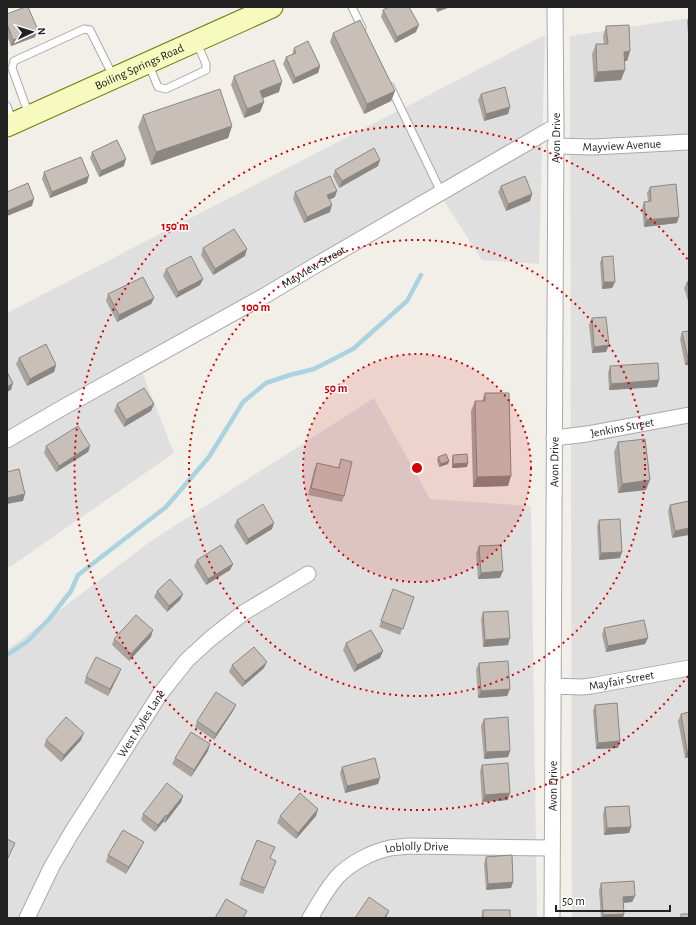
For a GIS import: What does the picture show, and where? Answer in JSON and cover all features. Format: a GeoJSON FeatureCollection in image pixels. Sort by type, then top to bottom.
{"type":"FeatureCollection","features":[{"type":"Feature","properties":{"kind":"main road","name":"Boiling Springs Road"},"geometry":{"type":"LineString","coordinates":[[14,118],[114,78],[272,7]]}},
{"type":"Feature","properties":{"kind":"street","name":"Avon Drive"},"geometry":{"type":"LineString","coordinates":[[552,918],[556,126],[555,7]]}},
{"type":"Feature","properties":{"kind":"street","name":"Mayview Street"},"geometry":{"type":"LineString","coordinates":[[7,440],[266,295],[556,126]]}},
{"type":"Feature","properties":{"kind":"street","name":"Mayview Avenue"},"geometry":{"type":"LineString","coordinates":[[555,146],[593,147],[689,142]]}},
{"type":"Feature","properties":{"kind":"street","name":"Jenkins Street"},"geometry":{"type":"LineString","coordinates":[[554,438],[587,434],[689,415]]}},
{"type":"Feature","properties":{"kind":"street","name":"West Myles Lane"},"geometry":{"type":"LineString","coordinates":[[27,918],[52,866],[72,832],[160,694],[186,660],[243,612],[308,574]]}},
{"type":"Feature","properties":{"kind":"street","name":"Mayfair Street"},"geometry":{"type":"LineString","coordinates":[[553,686],[591,686],[689,668]]}},
{"type":"Feature","properties":{"kind":"street","name":"Loblolly Drive"},"geometry":{"type":"LineString","coordinates":[[310,918],[338,877],[353,864],[370,854],[389,848],[408,846],[552,848]]}},
{"type":"Feature","properties":{"kind":"lane"},"geometry":{"type":"LineString","coordinates":[[352,7],[366,36]]}},
{"type":"Feature","properties":{"kind":"lane"},"geometry":{"type":"LineString","coordinates":[[14,118],[12,68],[14,61],[84,29],[90,30],[114,78]]}},
{"type":"Feature","properties":{"kind":"lane"},"geometry":{"type":"LineString","coordinates":[[148,63],[158,87],[166,89],[206,70],[206,64],[196,42]]}},
{"type":"Feature","properties":{"kind":"lane"},"geometry":{"type":"LineString","coordinates":[[386,78],[441,192]]}},
{"type":"Feature","properties":{"kind":"shaded area"},"geometry":{"type":"Polygon","coordinates":[[[689,18],[689,918],[572,918],[570,36],[689,18]]]}},
{"type":"Feature","properties":{"kind":"shaded area"},"geometry":{"type":"Polygon","coordinates":[[[545,35],[539,264],[482,260],[439,193],[143,374],[174,453],[7,569],[7,313],[545,35]]]}},
{"type":"Feature","properties":{"kind":"shaded area"},"geometry":{"type":"Polygon","coordinates":[[[374,398],[430,499],[531,506],[537,918],[7,918],[7,650],[151,541],[374,398]]]}},
{"type":"Feature","properties":{"kind":"building"},"geometry":{"type":"Polygon","coordinates":[[[28,7],[38,30],[13,40],[7,24],[7,14],[28,7]]]}},
{"type":"Feature","properties":{"kind":"building"},"geometry":{"type":"Polygon","coordinates":[[[389,7],[409,7],[419,25],[397,37],[383,10],[389,7]]]}},
{"type":"Feature","properties":{"kind":"building"},"geometry":{"type":"Polygon","coordinates":[[[360,20],[395,91],[367,104],[333,33],[360,20]]]}},
{"type":"Feature","properties":{"kind":"building"},"geometry":{"type":"Polygon","coordinates":[[[629,25],[630,51],[624,52],[625,70],[597,72],[596,44],[608,44],[606,26],[629,25]]]}},
{"type":"Feature","properties":{"kind":"building"},"geometry":{"type":"Polygon","coordinates":[[[308,41],[320,66],[295,78],[286,57],[296,53],[294,48],[308,41]]]}},
{"type":"Feature","properties":{"kind":"building"},"geometry":{"type":"Polygon","coordinates":[[[274,60],[282,82],[260,91],[264,102],[247,109],[234,76],[274,60]]]}},
{"type":"Feature","properties":{"kind":"building"},"geometry":{"type":"Polygon","coordinates":[[[505,87],[510,107],[486,114],[481,94],[505,87]]]}},
{"type":"Feature","properties":{"kind":"building"},"geometry":{"type":"Polygon","coordinates":[[[220,89],[232,126],[156,152],[143,115],[220,89]]]}},
{"type":"Feature","properties":{"kind":"building"},"geometry":{"type":"Polygon","coordinates":[[[117,140],[126,159],[101,171],[92,152],[117,140]]]}},
{"type":"Feature","properties":{"kind":"building"},"geometry":{"type":"Polygon","coordinates":[[[374,148],[380,160],[342,181],[335,170],[374,148]]]}},
{"type":"Feature","properties":{"kind":"building"},"geometry":{"type":"Polygon","coordinates":[[[81,157],[89,176],[52,192],[44,172],[81,157]]]}},
{"type":"Feature","properties":{"kind":"building"},"geometry":{"type":"Polygon","coordinates":[[[330,176],[337,191],[327,195],[332,205],[307,217],[295,192],[330,176]]]}},
{"type":"Feature","properties":{"kind":"building"},"geometry":{"type":"Polygon","coordinates":[[[525,176],[532,194],[508,204],[501,186],[525,176]]]}},
{"type":"Feature","properties":{"kind":"building"},"geometry":{"type":"Polygon","coordinates":[[[28,183],[34,199],[7,211],[7,192],[28,183]]]}},
{"type":"Feature","properties":{"kind":"building"},"geometry":{"type":"Polygon","coordinates":[[[676,184],[679,217],[646,220],[644,202],[651,201],[650,187],[676,184]]]}},
{"type":"Feature","properties":{"kind":"building"},"geometry":{"type":"Polygon","coordinates":[[[234,229],[247,249],[215,269],[203,248],[234,229]]]}},
{"type":"Feature","properties":{"kind":"building"},"geometry":{"type":"Polygon","coordinates":[[[191,256],[203,279],[178,292],[166,269],[191,256]]]}},
{"type":"Feature","properties":{"kind":"building"},"geometry":{"type":"Polygon","coordinates":[[[613,256],[615,282],[604,282],[602,257],[613,256]]]}},
{"type":"Feature","properties":{"kind":"building"},"geometry":{"type":"Polygon","coordinates":[[[143,277],[154,298],[119,315],[108,294],[143,277]]]}},
{"type":"Feature","properties":{"kind":"building"},"geometry":{"type":"Polygon","coordinates":[[[606,317],[609,345],[594,347],[592,318],[606,317]]]}},
{"type":"Feature","properties":{"kind":"building"},"geometry":{"type":"Polygon","coordinates":[[[689,331],[689,359],[688,359],[682,332],[689,331]]]}},
{"type":"Feature","properties":{"kind":"building"},"geometry":{"type":"Polygon","coordinates":[[[46,344],[56,365],[30,379],[19,358],[46,344]]]}},
{"type":"Feature","properties":{"kind":"building"},"geometry":{"type":"Polygon","coordinates":[[[658,363],[659,380],[611,384],[610,366],[658,363]]]}},
{"type":"Feature","properties":{"kind":"building"},"geometry":{"type":"Polygon","coordinates":[[[7,372],[13,383],[7,387],[7,372]]]}},
{"type":"Feature","properties":{"kind":"building"},"geometry":{"type":"Polygon","coordinates":[[[144,388],[154,404],[126,420],[117,404],[144,388]]]}},
{"type":"Feature","properties":{"kind":"building"},"geometry":{"type":"Polygon","coordinates":[[[485,393],[509,393],[511,476],[477,477],[475,401],[485,401],[485,393]]]}},
{"type":"Feature","properties":{"kind":"building"},"geometry":{"type":"Polygon","coordinates":[[[78,426],[90,446],[59,466],[46,446],[78,426]]]}},
{"type":"Feature","properties":{"kind":"building"},"geometry":{"type":"Polygon","coordinates":[[[645,439],[650,480],[622,484],[618,442],[645,439]]]}},
{"type":"Feature","properties":{"kind":"building"},"geometry":{"type":"Polygon","coordinates":[[[446,454],[449,461],[441,464],[438,457],[446,454]]]}},
{"type":"Feature","properties":{"kind":"building"},"geometry":{"type":"Polygon","coordinates":[[[467,454],[468,463],[453,464],[453,455],[467,454]]]}},
{"type":"Feature","properties":{"kind":"building"},"geometry":{"type":"Polygon","coordinates":[[[341,459],[352,462],[344,496],[311,488],[317,463],[339,468],[341,459]]]}},
{"type":"Feature","properties":{"kind":"building"},"geometry":{"type":"Polygon","coordinates":[[[19,469],[25,494],[7,498],[7,472],[19,469]]]}},
{"type":"Feature","properties":{"kind":"building"},"geometry":{"type":"Polygon","coordinates":[[[689,501],[689,528],[675,531],[670,505],[689,501]]]}},
{"type":"Feature","properties":{"kind":"building"},"geometry":{"type":"Polygon","coordinates":[[[263,504],[274,523],[248,539],[237,520],[263,504]]]}},
{"type":"Feature","properties":{"kind":"building"},"geometry":{"type":"Polygon","coordinates":[[[620,519],[622,552],[601,553],[599,520],[620,519]]]}},
{"type":"Feature","properties":{"kind":"building"},"geometry":{"type":"Polygon","coordinates":[[[221,545],[233,564],[208,579],[197,560],[221,545]]]}},
{"type":"Feature","properties":{"kind":"building"},"geometry":{"type":"Polygon","coordinates":[[[501,545],[503,571],[481,573],[479,546],[501,545]]]}},
{"type":"Feature","properties":{"kind":"building"},"geometry":{"type":"Polygon","coordinates":[[[170,579],[183,594],[169,606],[157,591],[170,579]]]}},
{"type":"Feature","properties":{"kind":"building"},"geometry":{"type":"Polygon","coordinates":[[[393,589],[414,597],[403,629],[381,621],[393,589]]]}},
{"type":"Feature","properties":{"kind":"building"},"geometry":{"type":"Polygon","coordinates":[[[508,611],[510,638],[485,640],[483,612],[508,611]]]}},
{"type":"Feature","properties":{"kind":"building"},"geometry":{"type":"Polygon","coordinates":[[[136,615],[153,630],[131,654],[114,639],[136,615]]]}},
{"type":"Feature","properties":{"kind":"building"},"geometry":{"type":"Polygon","coordinates":[[[644,620],[648,638],[608,646],[604,628],[644,620]]]}},
{"type":"Feature","properties":{"kind":"building"},"geometry":{"type":"Polygon","coordinates":[[[371,630],[383,651],[357,665],[346,643],[371,630]]]}},
{"type":"Feature","properties":{"kind":"building"},"geometry":{"type":"Polygon","coordinates":[[[254,647],[267,662],[245,681],[232,665],[254,647]]]}},
{"type":"Feature","properties":{"kind":"building"},"geometry":{"type":"Polygon","coordinates":[[[96,657],[121,669],[110,689],[86,677],[96,657]]]}},
{"type":"Feature","properties":{"kind":"building"},"geometry":{"type":"Polygon","coordinates":[[[508,661],[510,689],[481,691],[479,663],[508,661]]]}},
{"type":"Feature","properties":{"kind":"building"},"geometry":{"type":"Polygon","coordinates":[[[216,692],[236,705],[216,734],[197,721],[216,692]]]}},
{"type":"Feature","properties":{"kind":"building"},"geometry":{"type":"Polygon","coordinates":[[[617,703],[620,741],[598,743],[595,705],[617,703]]]}},
{"type":"Feature","properties":{"kind":"building"},"geometry":{"type":"Polygon","coordinates":[[[689,712],[689,751],[687,751],[681,714],[689,712]]]}},
{"type":"Feature","properties":{"kind":"building"},"geometry":{"type":"Polygon","coordinates":[[[66,717],[84,733],[64,755],[46,740],[66,717]]]}},
{"type":"Feature","properties":{"kind":"building"},"geometry":{"type":"Polygon","coordinates":[[[508,717],[510,751],[486,752],[484,719],[508,717]]]}},
{"type":"Feature","properties":{"kind":"building"},"geometry":{"type":"Polygon","coordinates":[[[191,732],[210,744],[194,770],[175,758],[191,732]]]}},
{"type":"Feature","properties":{"kind":"building"},"geometry":{"type":"Polygon","coordinates":[[[375,758],[380,778],[347,786],[342,767],[375,758]]]}},
{"type":"Feature","properties":{"kind":"building"},"geometry":{"type":"Polygon","coordinates":[[[508,763],[510,793],[485,795],[482,765],[508,763]]]}},
{"type":"Feature","properties":{"kind":"building"},"geometry":{"type":"Polygon","coordinates":[[[167,783],[183,796],[158,825],[143,814],[167,783]]]}},
{"type":"Feature","properties":{"kind":"building"},"geometry":{"type":"Polygon","coordinates":[[[300,793],[318,809],[298,833],[280,816],[300,793]]]}},
{"type":"Feature","properties":{"kind":"building"},"geometry":{"type":"Polygon","coordinates":[[[629,806],[631,827],[607,828],[605,807],[629,806]]]}},
{"type":"Feature","properties":{"kind":"building"},"geometry":{"type":"Polygon","coordinates":[[[123,830],[144,842],[129,867],[108,855],[123,830]]]}},
{"type":"Feature","properties":{"kind":"building"},"geometry":{"type":"Polygon","coordinates":[[[7,839],[15,843],[7,860],[7,839]]]}},
{"type":"Feature","properties":{"kind":"building"},"geometry":{"type":"Polygon","coordinates":[[[257,840],[275,847],[270,858],[276,861],[265,888],[241,879],[257,840]]]}},
{"type":"Feature","properties":{"kind":"building"},"geometry":{"type":"Polygon","coordinates":[[[512,855],[513,882],[488,884],[486,857],[512,855]]]}},
{"type":"Feature","properties":{"kind":"building"},"geometry":{"type":"Polygon","coordinates":[[[634,881],[635,896],[623,897],[624,914],[603,915],[601,883],[634,881]]]}},
{"type":"Feature","properties":{"kind":"building"},"geometry":{"type":"Polygon","coordinates":[[[369,897],[389,911],[384,918],[355,918],[369,897]]]}},
{"type":"Feature","properties":{"kind":"building"},"geometry":{"type":"Polygon","coordinates":[[[226,899],[247,911],[243,918],[215,918],[226,899]]]}},
{"type":"Feature","properties":{"kind":"building"},"geometry":{"type":"Polygon","coordinates":[[[483,910],[510,910],[510,918],[483,918],[483,910]]]}},
{"type":"Feature","properties":{"kind":"building"},"geometry":{"type":"Polygon","coordinates":[[[681,914],[689,914],[689,918],[681,918],[681,914]]]}},
{"type":"Feature","properties":{"kind":"waterway"},"geometry":{"type":"LineString","coordinates":[[7,655],[28,641],[49,619],[71,591],[78,575],[166,507],[209,457],[243,402],[266,383],[314,369],[353,349],[407,301],[421,275]]}}]}
